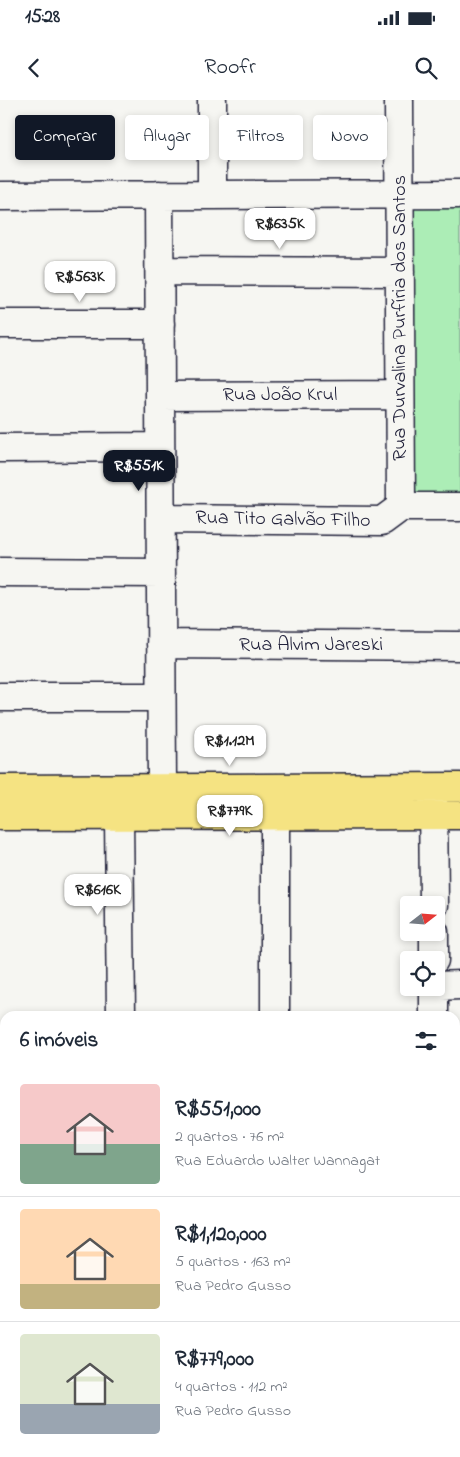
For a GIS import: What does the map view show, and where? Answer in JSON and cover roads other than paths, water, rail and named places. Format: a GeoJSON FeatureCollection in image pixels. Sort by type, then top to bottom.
{"type":"FeatureCollection","features":[{"type":"Feature","properties":{"kind":"main road"},"geometry":{"type":"LineString","coordinates":[[0,789],[447,787]]}},
{"type":"Feature","properties":{"kind":"main road"},"geometry":{"type":"LineString","coordinates":[[0,816],[447,815]]}},
{"type":"Feature","properties":{"kind":"street"},"geometry":{"type":"LineString","coordinates":[[212,100],[212,195]]}},
{"type":"Feature","properties":{"kind":"street","name":"Rua Durvalina Purfíria dos Santos"},"geometry":{"type":"LineString","coordinates":[[399,100],[401,507]]}},
{"type":"Feature","properties":{"kind":"street"},"geometry":{"type":"LineString","coordinates":[[0,196],[460,194]]}},
{"type":"Feature","properties":{"kind":"street"},"geometry":{"type":"LineString","coordinates":[[159,195],[162,788]]}},
{"type":"Feature","properties":{"kind":"street"},"geometry":{"type":"LineString","coordinates":[[160,271],[400,272]]}},
{"type":"Feature","properties":{"kind":"street"},"geometry":{"type":"LineString","coordinates":[[0,324],[160,324]]}},
{"type":"Feature","properties":{"kind":"street","name":"Rua João Krul"},"geometry":{"type":"LineString","coordinates":[[160,396],[400,395]]}},
{"type":"Feature","properties":{"kind":"street"},"geometry":{"type":"LineString","coordinates":[[0,448],[160,448]]}},
{"type":"Feature","properties":{"kind":"street"},"geometry":{"type":"LineString","coordinates":[[401,507],[460,506]]}},
{"type":"Feature","properties":{"kind":"street","name":"Rua Tito Galvão Filho"},"geometry":{"type":"LineString","coordinates":[[161,519],[382,521],[401,507]]}},
{"type":"Feature","properties":{"kind":"street"},"geometry":{"type":"LineString","coordinates":[[0,572],[161,573]]}},
{"type":"Feature","properties":{"kind":"street","name":"Rua Alvim Jareski"},"geometry":{"type":"LineString","coordinates":[[161,644],[460,646]]}},
{"type":"Feature","properties":{"kind":"street"},"geometry":{"type":"LineString","coordinates":[[0,697],[161,697]]}},
{"type":"Feature","properties":{"kind":"street"},"geometry":{"type":"LineString","coordinates":[[435,896],[447,815],[447,787]]}},
{"type":"Feature","properties":{"kind":"street"},"geometry":{"type":"LineString","coordinates":[[274,815],[275,1011]]}},
{"type":"Feature","properties":{"kind":"street"},"geometry":{"type":"LineString","coordinates":[[119,816],[120,1011]]}},
{"type":"Feature","properties":{"kind":"street"},"geometry":{"type":"LineString","coordinates":[[445,987],[460,986]]}},
{"type":"Feature","properties":{"kind":"street"},"geometry":{"type":"LineString","coordinates":[[434,1011],[435,996]]}}]}
